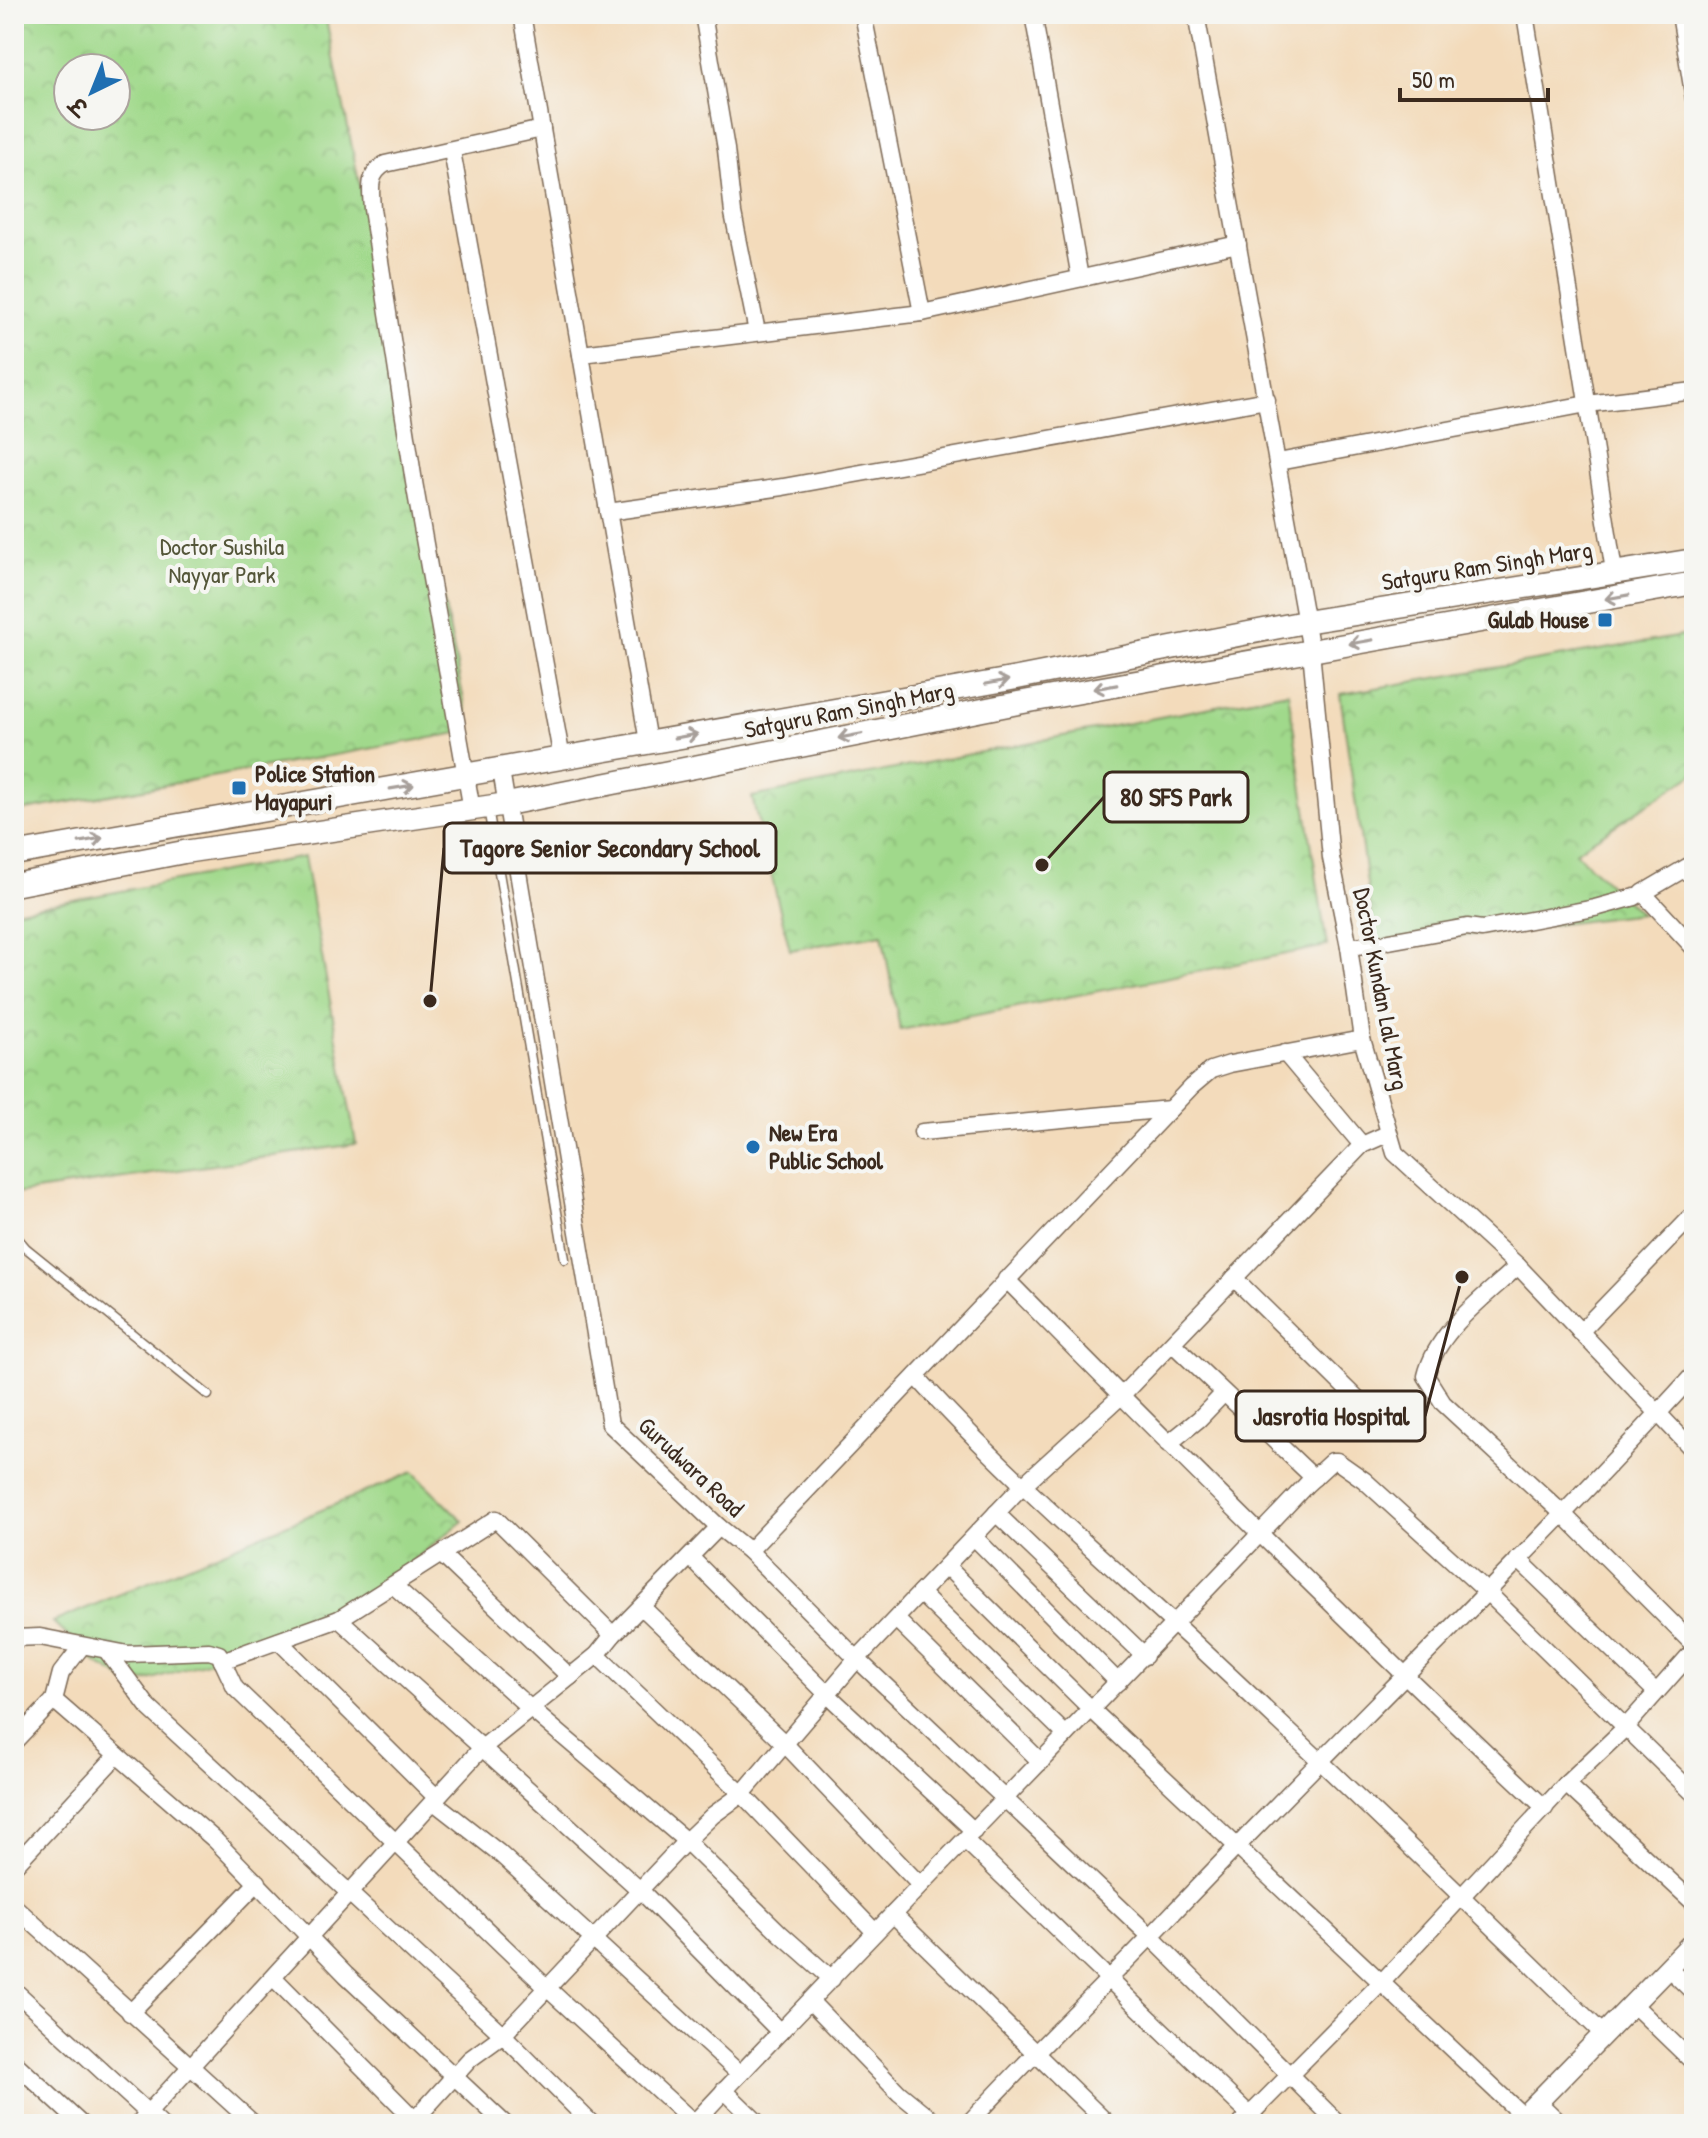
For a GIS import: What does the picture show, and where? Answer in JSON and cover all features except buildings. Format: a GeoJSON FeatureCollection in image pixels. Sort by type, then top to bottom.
{"type":"FeatureCollection","features":[{"type":"Feature","properties":{"kind":"main road","name":"Satguru Ram Singh Marg"},"geometry":{"type":"LineString","coordinates":[[14,854],[1017,678],[1305,622],[1694,560]]}},
{"type":"Feature","properties":{"kind":"main road","name":"Satguru Ram Singh Marg"},"geometry":{"type":"LineString","coordinates":[[14,885],[184,852],[489,807],[1018,703],[1694,583]]}},
{"type":"Feature","properties":{"kind":"street"},"geometry":{"type":"LineString","coordinates":[[522,14],[648,742]]}},
{"type":"Feature","properties":{"kind":"street"},"geometry":{"type":"LineString","coordinates":[[703,14],[726,149],[733,213],[757,332]]}},
{"type":"Feature","properties":{"kind":"street"},"geometry":{"type":"LineString","coordinates":[[863,14],[922,313]]}},
{"type":"Feature","properties":{"kind":"street"},"geometry":{"type":"LineString","coordinates":[[1033,14],[1080,278]]}},
{"type":"Feature","properties":{"kind":"street","name":"Doctor Kundan Lal Marg"},"geometry":{"type":"LineString","coordinates":[[1196,14],[1311,651],[1331,858],[1349,947],[1362,1039],[1387,1134],[1395,1153],[1518,1266],[1694,1451]]}},
{"type":"Feature","properties":{"kind":"street"},"geometry":{"type":"LineString","coordinates":[[1525,14],[1614,571]]}},
{"type":"Feature","properties":{"kind":"street"},"geometry":{"type":"LineString","coordinates":[[1680,14],[1694,99]]}},
{"type":"Feature","properties":{"kind":"street"},"geometry":{"type":"LineString","coordinates":[[489,807],[465,777],[412,467],[372,209],[371,179],[376,170],[385,164],[542,129]]}},
{"type":"Feature","properties":{"kind":"street"},"geometry":{"type":"LineString","coordinates":[[452,151],[562,759]]}},
{"type":"Feature","properties":{"kind":"street"},"geometry":{"type":"LineString","coordinates":[[581,354],[922,313],[1238,244]]}},
{"type":"Feature","properties":{"kind":"street"},"geometry":{"type":"LineString","coordinates":[[1278,462],[1587,404],[1694,391]]}},
{"type":"Feature","properties":{"kind":"street"},"geometry":{"type":"LineString","coordinates":[[608,512],[783,487],[1267,400]]}},
{"type":"Feature","properties":{"kind":"street","name":"Gurudwara Road"},"geometry":{"type":"LineString","coordinates":[[501,770],[489,807],[610,1424],[719,1527],[749,1551],[857,1659],[1150,1936],[1339,2124]]}},
{"type":"Feature","properties":{"kind":"street"},"geometry":{"type":"LineString","coordinates":[[1694,863],[1643,893],[1694,948]]}},
{"type":"Feature","properties":{"kind":"street"},"geometry":{"type":"LineString","coordinates":[[1349,947],[1467,927],[1482,929],[1595,908],[1635,897]]}},
{"type":"Feature","properties":{"kind":"street"},"geometry":{"type":"LineString","coordinates":[[749,1551],[1191,1087],[1214,1068],[1362,1039]]}},
{"type":"Feature","properties":{"kind":"street"},"geometry":{"type":"LineString","coordinates":[[1285,1053],[1362,1145]]}},
{"type":"Feature","properties":{"kind":"street"},"geometry":{"type":"LineString","coordinates":[[922,1132],[1170,1109]]}},
{"type":"Feature","properties":{"kind":"street"},"geometry":{"type":"LineString","coordinates":[[274,1978],[415,2123],[470,2059],[503,2035],[686,1841],[713,1815],[742,1794],[857,1659],[1023,1485],[1173,1344],[1362,1145],[1387,1134]]}},
{"type":"Feature","properties":{"kind":"street"},"geometry":{"type":"LineString","coordinates":[[1580,1332],[1694,1214]]}},
{"type":"Feature","properties":{"kind":"street"},"geometry":{"type":"LineString","coordinates":[[690,1557],[1250,2121],[1566,1784],[1625,1728],[1694,1647],[1563,1514],[1443,1403],[1426,1376],[1430,1360],[1443,1339],[1518,1266]]}},
{"type":"Feature","properties":{"kind":"street"},"geometry":{"type":"LineString","coordinates":[[1234,1278],[1370,1412]]}},
{"type":"Feature","properties":{"kind":"street"},"geometry":{"type":"LineString","coordinates":[[1006,1279],[1404,1677],[1545,1808]]}},
{"type":"Feature","properties":{"kind":"street"},"geometry":{"type":"LineString","coordinates":[[1173,1344],[1314,1478]]}},
{"type":"Feature","properties":{"kind":"street"},"geometry":{"type":"LineString","coordinates":[[968,2124],[1035,2051],[1563,1514],[1694,1374]]}},
{"type":"Feature","properties":{"kind":"street"},"geometry":{"type":"LineString","coordinates":[[916,1376],[1023,1485],[1461,1895],[1602,2033]]}},
{"type":"Feature","properties":{"kind":"street"},"geometry":{"type":"LineString","coordinates":[[1168,1444],[1224,1393]]}},
{"type":"Feature","properties":{"kind":"street"},"geometry":{"type":"LineString","coordinates":[[14,1638],[40,1637],[128,1654],[209,1651],[219,1654],[235,1688],[546,1987],[694,2123],[920,1885],[1007,1799],[1332,1461],[1342,1464],[1364,1480],[1486,1591],[1694,1794]]}},
{"type":"Feature","properties":{"kind":"street"},"geometry":{"type":"LineString","coordinates":[[996,1513],[1145,1656]]}},
{"type":"Feature","properties":{"kind":"street"},"geometry":{"type":"LineString","coordinates":[[222,1661],[339,1619],[496,1519],[613,1635]]}},
{"type":"Feature","properties":{"kind":"street"},"geometry":{"type":"LineString","coordinates":[[14,1990],[149,2120],[191,2066],[481,1749],[597,1655],[719,1527]]}},
{"type":"Feature","properties":{"kind":"street"},"geometry":{"type":"LineString","coordinates":[[974,1537],[1118,1682]]}},
{"type":"Feature","properties":{"kind":"street"},"geometry":{"type":"LineString","coordinates":[[442,1555],[570,1677]]}},
{"type":"Feature","properties":{"kind":"street"},"geometry":{"type":"LineString","coordinates":[[1518,1559],[1655,1691]]}},
{"type":"Feature","properties":{"kind":"street"},"geometry":{"type":"LineString","coordinates":[[946,1566],[1091,1709],[1526,2114],[1561,2124]]}},
{"type":"Feature","properties":{"kind":"street"},"geometry":{"type":"LineString","coordinates":[[393,1585],[532,1710],[686,1841],[832,1979]]}},
{"type":"Feature","properties":{"kind":"street"},"geometry":{"type":"LineString","coordinates":[[920,1593],[1066,1735]]}},
{"type":"Feature","properties":{"kind":"street"},"geometry":{"type":"LineString","coordinates":[[642,1607],[784,1743],[920,1885]]}},
{"type":"Feature","properties":{"kind":"street"},"geometry":{"type":"LineString","coordinates":[[339,1619],[641,1891],[780,2032]]}},
{"type":"Feature","properties":{"kind":"street"},"geometry":{"type":"LineString","coordinates":[[896,1619],[1041,1762]]}},
{"type":"Feature","properties":{"kind":"street"},"geometry":{"type":"LineString","coordinates":[[279,1641],[436,1800],[593,1937],[740,2074]]}},
{"type":"Feature","properties":{"kind":"street"},"geometry":{"type":"LineString","coordinates":[[14,1742],[54,1700],[61,1673],[82,1646]]}},
{"type":"Feature","properties":{"kind":"street"},"geometry":{"type":"LineString","coordinates":[[107,1651],[149,1708],[503,2035],[592,2124]]}},
{"type":"Feature","properties":{"kind":"street"},"geometry":{"type":"LineString","coordinates":[[597,1655],[742,1794],[875,1932]]}},
{"type":"Feature","properties":{"kind":"street"},"geometry":{"type":"LineString","coordinates":[[54,1700],[173,1802],[258,1882],[453,2078],[505,2124]]}},
{"type":"Feature","properties":{"kind":"street"},"geometry":{"type":"LineString","coordinates":[[14,1866],[117,1755]]}},
{"type":"Feature","properties":{"kind":"street"},"geometry":{"type":"LineString","coordinates":[[1566,1784],[1694,1903]]}},
{"type":"Feature","properties":{"kind":"street"},"geometry":{"type":"LineString","coordinates":[[130,2013],[258,1882]]}},
{"type":"Feature","properties":{"kind":"street"},"geometry":{"type":"LineString","coordinates":[[14,1906],[254,2124]]}},
{"type":"Feature","properties":{"kind":"street"},"geometry":{"type":"LineString","coordinates":[[893,1914],[1108,2124]]}},
{"type":"Feature","properties":{"kind":"street"},"geometry":{"type":"LineString","coordinates":[[1526,2114],[1694,1941]]}},
{"type":"Feature","properties":{"kind":"street"},"geometry":{"type":"LineString","coordinates":[[1668,1968],[1694,1993]]}},
{"type":"Feature","properties":{"kind":"street"},"geometry":{"type":"LineString","coordinates":[[811,2002],[899,2093],[937,2124]]}},
{"type":"Feature","properties":{"kind":"street"},"geometry":{"type":"LineString","coordinates":[[1633,2004],[1694,2063]]}},
{"type":"Feature","properties":{"kind":"street"},"geometry":{"type":"LineString","coordinates":[[14,2062],[81,2124]]}},
{"type":"Feature","properties":{"kind":"street"},"geometry":{"type":"LineString","coordinates":[[724,2090],[759,2124]]}},
{"type":"Feature","properties":{"kind":"lane"},"geometry":{"type":"LineString","coordinates":[[489,807],[565,1259]]}},
{"type":"Feature","properties":{"kind":"lane"},"geometry":{"type":"LineString","coordinates":[[14,1234],[26,1248],[208,1395]]}},
{"type":"Feature","properties":{"kind":"green space","name":"Doctor Sushila Nayyar Park"},"geometry":{"type":"Polygon","coordinates":[[[14,14],[325,14],[470,731],[14,812],[14,14]]]}},
{"type":"Feature","properties":{"kind":"green space"},"geometry":{"type":"Polygon","coordinates":[[[1694,634],[1694,774],[1575,852],[1641,914],[1376,947],[1340,694],[1694,634]]]}},
{"type":"Feature","properties":{"kind":"green space"},"geometry":{"type":"Polygon","coordinates":[[[1288,692],[1327,946],[900,1030],[882,934],[790,950],[752,797],[1288,692]]]}},
{"type":"Feature","properties":{"kind":"green space"},"geometry":{"type":"Polygon","coordinates":[[[304,857],[356,1144],[14,1194],[14,911],[304,857]]]}},
{"type":"Feature","properties":{"kind":"green space"},"geometry":{"type":"Polygon","coordinates":[[[413,1472],[463,1521],[335,1622],[133,1685],[96,1663],[53,1622],[413,1472]]]}},
{"type":"Feature","properties":{"kind":"place","name":"Gulab House"},"geometry":{"type":"Point","coordinates":[1605,620]}},
{"type":"Feature","properties":{"kind":"place","name":"Police Station Mayapuri"},"geometry":{"type":"Point","coordinates":[239,788]}},
{"type":"Feature","properties":{"kind":"place","name":"80 SFS Park"},"geometry":{"type":"Point","coordinates":[1042,865]}},
{"type":"Feature","properties":{"kind":"place","name":"Tagore Senior Secondary School"},"geometry":{"type":"Point","coordinates":[430,1001]}},
{"type":"Feature","properties":{"kind":"place","name":"New Era Public School"},"geometry":{"type":"Point","coordinates":[753,1147]}},
{"type":"Feature","properties":{"kind":"place","name":"Jasrotia Hospital"},"geometry":{"type":"Point","coordinates":[1462,1277]}}]}
